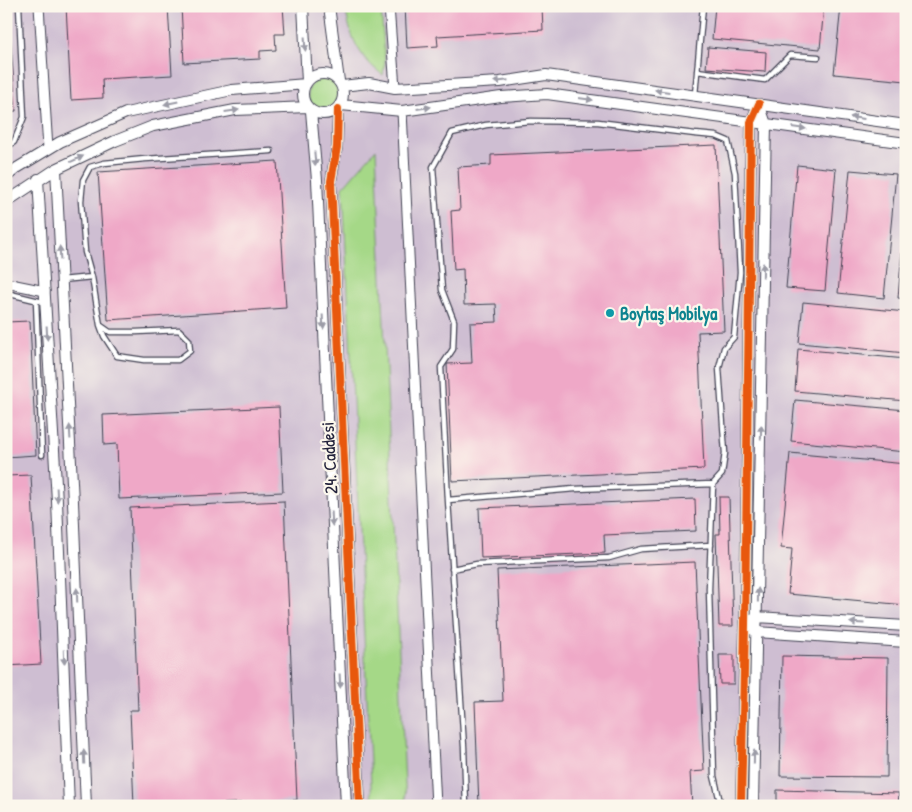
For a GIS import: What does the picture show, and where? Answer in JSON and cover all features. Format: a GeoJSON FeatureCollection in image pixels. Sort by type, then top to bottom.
{"type":"FeatureCollection","features":[{"type":"Feature","properties":{"kind":"street"},"geometry":{"type":"LineString","coordinates":[[39,6],[48,149]]}},
{"type":"Feature","properties":{"kind":"street"},"geometry":{"type":"LineString","coordinates":[[303,6],[306,83],[303,98],[309,109],[315,113],[325,115],[340,107],[344,95],[328,6]]}},
{"type":"Feature","properties":{"kind":"street"},"geometry":{"type":"LineString","coordinates":[[389,6],[395,88]]}},
{"type":"Feature","properties":{"kind":"street"},"geometry":{"type":"LineString","coordinates":[[6,177],[17,168],[60,142],[126,113],[232,90],[306,83],[312,77],[322,74],[332,76],[341,84],[369,82],[395,88],[500,82],[546,75],[906,125]]}},
{"type":"Feature","properties":{"kind":"street"},"geometry":{"type":"LineString","coordinates":[[340,107],[402,111],[501,97],[547,94],[906,143]]}},
{"type":"Feature","properties":{"kind":"street"},"geometry":{"type":"LineString","coordinates":[[741,806],[751,122],[759,104]]}},
{"type":"Feature","properties":{"kind":"street"},"geometry":{"type":"LineString","coordinates":[[753,806],[766,124],[759,104]]}},
{"type":"Feature","properties":{"kind":"street","name":"24. Caddesi"},"geometry":{"type":"LineString","coordinates":[[340,107],[337,147],[330,181],[360,806]]}},
{"type":"Feature","properties":{"kind":"street"},"geometry":{"type":"LineString","coordinates":[[6,202],[56,168],[153,126],[235,110],[309,109]]}},
{"type":"Feature","properties":{"kind":"street","name":"24. Caddesi"},"geometry":{"type":"LineString","coordinates":[[309,109],[318,200],[346,806]]}},
{"type":"Feature","properties":{"kind":"street"},"geometry":{"type":"LineString","coordinates":[[402,111],[436,806]]}},
{"type":"Feature","properties":{"kind":"street"},"geometry":{"type":"LineString","coordinates":[[56,168],[74,512],[86,806]]}},
{"type":"Feature","properties":{"kind":"street"},"geometry":{"type":"LineString","coordinates":[[38,179],[42,297],[57,501],[69,806]]}},
{"type":"Feature","properties":{"kind":"street"},"geometry":{"type":"LineString","coordinates":[[6,283],[42,297]]}},
{"type":"Feature","properties":{"kind":"street"},"geometry":{"type":"LineString","coordinates":[[745,625],[757,617],[906,626]]}},
{"type":"Feature","properties":{"kind":"street"},"geometry":{"type":"LineString","coordinates":[[745,625],[756,632],[906,642]]}},
{"type":"Feature","properties":{"kind":"lane"},"geometry":{"type":"LineString","coordinates":[[6,148],[14,142],[24,117],[19,6]]}},
{"type":"Feature","properties":{"kind":"lane"},"geometry":{"type":"LineString","coordinates":[[695,96],[703,6]]}},
{"type":"Feature","properties":{"kind":"lane"},"geometry":{"type":"LineString","coordinates":[[697,71],[765,80],[790,55],[818,58]]}},
{"type":"Feature","properties":{"kind":"lane"},"geometry":{"type":"LineString","coordinates":[[466,806],[441,367],[453,349],[454,320],[442,290],[433,167],[452,133],[486,125],[531,121],[598,122],[716,136],[728,141],[734,173],[740,272],[734,337],[724,348],[719,368],[725,453],[722,474],[713,484],[710,589],[714,776],[721,806]]}},
{"type":"Feature","properties":{"kind":"lane"},"geometry":{"type":"LineString","coordinates":[[100,325],[110,332],[179,330],[189,340],[190,351],[178,360],[144,360],[117,356],[104,336],[100,325],[96,308],[92,277],[85,252],[80,201],[83,180],[90,167],[104,163],[145,159],[271,151]]}},
{"type":"Feature","properties":{"kind":"lane"},"geometry":{"type":"LineString","coordinates":[[62,280],[92,277]]}},
{"type":"Feature","properties":{"kind":"lane"},"geometry":{"type":"LineString","coordinates":[[6,293],[42,297],[42,455]]}},
{"type":"Feature","properties":{"kind":"lane"},"geometry":{"type":"LineString","coordinates":[[448,500],[575,489],[713,484]]}},
{"type":"Feature","properties":{"kind":"lane"},"geometry":{"type":"LineString","coordinates":[[452,570],[477,564],[610,558],[641,549],[711,544]]}},
{"type":"Feature","properties":{"kind":"shaded area"},"geometry":{"type":"Polygon","coordinates":[[[6,6],[906,6],[906,806],[6,806],[6,6]]]}},
{"type":"Feature","properties":{"kind":"green space"},"geometry":{"type":"Polygon","coordinates":[[[345,6],[381,6],[385,62],[383,75],[374,68],[356,45],[349,27],[345,6]]]}},
{"type":"Feature","properties":{"kind":"green space"},"geometry":{"type":"Polygon","coordinates":[[[323,79],[333,84],[338,94],[333,104],[323,109],[313,104],[308,94],[313,84],[323,79]]]}},
{"type":"Feature","properties":{"kind":"green space"},"geometry":{"type":"Polygon","coordinates":[[[376,149],[406,806],[372,806],[343,187],[376,149]]]}},
{"type":"Feature","properties":{"kind":"building"},"geometry":{"type":"Polygon","coordinates":[[[6,6],[8,6],[16,111],[6,112],[6,6]]]}},
{"type":"Feature","properties":{"kind":"building"},"geometry":{"type":"Polygon","coordinates":[[[66,6],[168,6],[172,75],[102,79],[103,98],[71,100],[66,6]]]}},
{"type":"Feature","properties":{"kind":"building"},"geometry":{"type":"Polygon","coordinates":[[[181,6],[283,6],[285,34],[275,34],[276,50],[260,51],[260,59],[184,63],[181,6]]]}},
{"type":"Feature","properties":{"kind":"building"},"geometry":{"type":"Polygon","coordinates":[[[405,6],[542,6],[543,30],[437,36],[438,46],[407,48],[405,6]]]}},
{"type":"Feature","properties":{"kind":"building"},"geometry":{"type":"Polygon","coordinates":[[[660,6],[682,6],[682,10],[659,8],[660,6]]]}},
{"type":"Feature","properties":{"kind":"building"},"geometry":{"type":"Polygon","coordinates":[[[715,6],[824,6],[820,49],[712,39],[715,6]]]}},
{"type":"Feature","properties":{"kind":"building"},"geometry":{"type":"Polygon","coordinates":[[[841,6],[906,6],[906,81],[834,74],[841,6]]]}},
{"type":"Feature","properties":{"kind":"building"},"geometry":{"type":"Polygon","coordinates":[[[708,47],[766,52],[765,72],[706,68],[708,47]]]}},
{"type":"Feature","properties":{"kind":"building","name":"Boytaş Mobilya"},"geometry":{"type":"Polygon","coordinates":[[[716,145],[724,331],[698,332],[704,469],[452,481],[447,364],[472,363],[470,323],[497,322],[496,304],[464,305],[463,269],[454,270],[451,211],[460,210],[458,167],[491,165],[491,155],[716,145]]]}},
{"type":"Feature","properties":{"kind":"building"},"geometry":{"type":"Polygon","coordinates":[[[277,161],[286,308],[108,320],[98,172],[277,161]]]}},
{"type":"Feature","properties":{"kind":"building"},"geometry":{"type":"Polygon","coordinates":[[[797,165],[836,169],[825,291],[786,288],[797,165]]]}},
{"type":"Feature","properties":{"kind":"building"},"geometry":{"type":"Polygon","coordinates":[[[850,170],[896,174],[884,298],[838,293],[850,170]]]}},
{"type":"Feature","properties":{"kind":"building"},"geometry":{"type":"Polygon","coordinates":[[[904,226],[906,226],[906,299],[898,298],[904,226]]]}},
{"type":"Feature","properties":{"kind":"building"},"geometry":{"type":"Polygon","coordinates":[[[803,302],[906,312],[906,353],[799,343],[803,302]]]}},
{"type":"Feature","properties":{"kind":"building"},"geometry":{"type":"Polygon","coordinates":[[[30,321],[36,455],[6,457],[6,322],[30,321]]]}},
{"type":"Feature","properties":{"kind":"building"},"geometry":{"type":"Polygon","coordinates":[[[798,349],[906,359],[906,401],[795,391],[798,349]]]}},
{"type":"Feature","properties":{"kind":"building"},"geometry":{"type":"Polygon","coordinates":[[[795,400],[906,410],[906,452],[791,441],[795,400]]]}},
{"type":"Feature","properties":{"kind":"building"},"geometry":{"type":"Polygon","coordinates":[[[279,407],[283,492],[119,499],[117,444],[104,445],[103,415],[279,407]]]}},
{"type":"Feature","properties":{"kind":"building"},"geometry":{"type":"Polygon","coordinates":[[[790,453],[906,464],[906,605],[788,594],[792,549],[781,548],[790,453]]]}},
{"type":"Feature","properties":{"kind":"building"},"geometry":{"type":"Polygon","coordinates":[[[31,475],[41,664],[6,666],[6,476],[31,475]]]}},
{"type":"Feature","properties":{"kind":"building"},"geometry":{"type":"Polygon","coordinates":[[[719,497],[729,497],[733,626],[719,626],[716,534],[720,534],[719,497]]]}},
{"type":"Feature","properties":{"kind":"building"},"geometry":{"type":"Polygon","coordinates":[[[695,499],[696,531],[604,535],[605,553],[481,558],[479,508],[695,499]]]}},
{"type":"Feature","properties":{"kind":"building"},"geometry":{"type":"Polygon","coordinates":[[[284,501],[297,800],[134,806],[130,710],[138,710],[130,508],[284,501]]]}},
{"type":"Feature","properties":{"kind":"building"},"geometry":{"type":"Polygon","coordinates":[[[695,562],[704,771],[690,772],[692,806],[479,806],[475,702],[503,701],[497,570],[695,562]]]}},
{"type":"Feature","properties":{"kind":"building"},"geometry":{"type":"Polygon","coordinates":[[[719,655],[734,655],[734,684],[720,684],[719,655]]]}},
{"type":"Feature","properties":{"kind":"building"},"geometry":{"type":"Polygon","coordinates":[[[782,656],[888,658],[887,777],[780,776],[782,656]]]}},
{"type":"Feature","properties":{"kind":"building"},"geometry":{"type":"Polygon","coordinates":[[[777,790],[899,793],[898,806],[777,806],[777,790]]]}},
{"type":"Feature","properties":{"kind":"cycle path"},"geometry":{"type":"LineString","coordinates":[[741,806],[751,122],[759,104]]}},
{"type":"Feature","properties":{"kind":"cycle path"},"geometry":{"type":"LineString","coordinates":[[338,109],[337,147],[331,181],[360,806]]}},
{"type":"Feature","properties":{"kind":"place","name":"Boytaş Mobilya"},"geometry":{"type":"Point","coordinates":[610,313]}}]}
